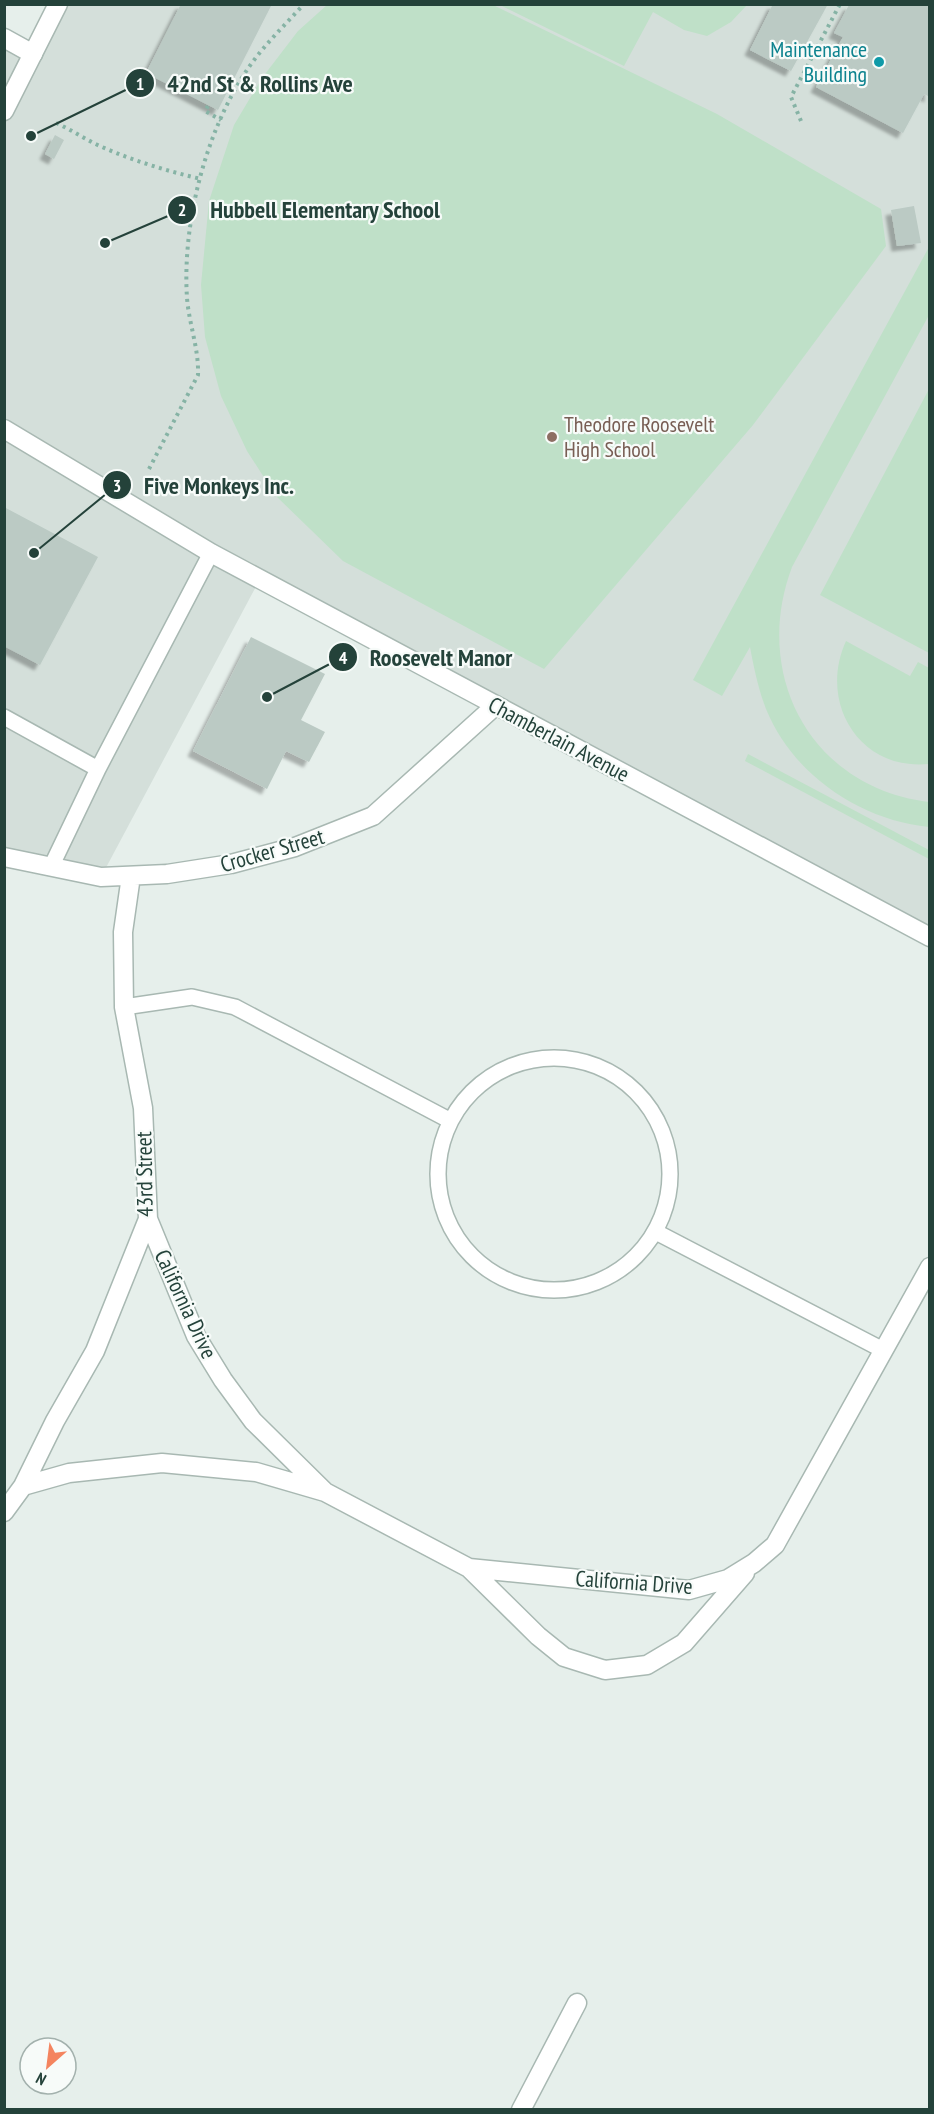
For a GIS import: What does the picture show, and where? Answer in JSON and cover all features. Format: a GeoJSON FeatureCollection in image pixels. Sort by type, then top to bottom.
{"type":"FeatureCollection","features":[{"type":"Feature","properties":{"kind":"street"},"geometry":{"type":"LineString","coordinates":[[4,111],[58,4]]}},
{"type":"Feature","properties":{"kind":"street"},"geometry":{"type":"LineString","coordinates":[[4,38],[33,54]]}},
{"type":"Feature","properties":{"kind":"street","name":"Chamberlain Avenue"},"geometry":{"type":"LineString","coordinates":[[4,429],[211,553],[930,937]]}},
{"type":"Feature","properties":{"kind":"street","name":"Crocker Street"},"geometry":{"type":"LineString","coordinates":[[4,857],[101,877],[131,876],[167,874],[231,864],[295,847],[373,816],[496,705]]}},
{"type":"Feature","properties":{"kind":"street","name":"43rd Street"},"geometry":{"type":"LineString","coordinates":[[4,1512],[23,1486],[55,1421],[95,1351],[148,1219],[142,1108],[124,1007],[123,932],[131,876]]}},
{"type":"Feature","properties":{"kind":"street","name":"California Drive"},"geometry":{"type":"LineString","coordinates":[[148,1219],[196,1336],[223,1380],[254,1421],[325,1492]]}},
{"type":"Feature","properties":{"kind":"street","name":"California Drive"},"geometry":{"type":"LineString","coordinates":[[23,1486],[69,1473],[162,1463],[256,1472],[325,1492],[469,1568],[689,1590],[728,1579],[754,1563],[775,1545],[930,1267]]}},
{"type":"Feature","properties":{"kind":"street"},"geometry":{"type":"LineString","coordinates":[[469,1568],[538,1636],[564,1657],[605,1670],[648,1665],[684,1643],[754,1563]]}},
{"type":"Feature","properties":{"kind":"street"},"geometry":{"type":"LineString","coordinates":[[520,2109],[577,2003]]}},
{"type":"Feature","properties":{"kind":"lane"},"geometry":{"type":"LineString","coordinates":[[51,867],[98,770],[211,553]]}},
{"type":"Feature","properties":{"kind":"lane"},"geometry":{"type":"LineString","coordinates":[[4,717],[98,770]]}},
{"type":"Feature","properties":{"kind":"lane"},"geometry":{"type":"LineString","coordinates":[[124,1007],[192,998],[235,1007],[449,1120]]}},
{"type":"Feature","properties":{"kind":"lane"},"geometry":{"type":"LineString","coordinates":[[549,1057],[585,1061],[620,1077],[647,1103],[665,1137],[672,1176],[665,1214],[656,1232],[645,1248],[616,1274],[568,1290],[530,1289],[496,1276],[469,1254],[448,1226],[438,1192],[438,1158],[449,1120],[466,1096],[492,1074],[514,1064],[549,1057]]}},
{"type":"Feature","properties":{"kind":"lane"},"geometry":{"type":"LineString","coordinates":[[656,1232],[883,1350]]}},
{"type":"Feature","properties":{"kind":"path"},"geometry":{"type":"LineString","coordinates":[[149,469],[198,375],[187,298],[187,262],[191,225],[201,179],[221,120],[249,66],[304,4]]}},
{"type":"Feature","properties":{"kind":"path"},"geometry":{"type":"LineString","coordinates":[[801,121],[791,98],[840,4]]}},
{"type":"Feature","properties":{"kind":"path"},"geometry":{"type":"LineString","coordinates":[[208,106],[205,111],[221,120]]}},
{"type":"Feature","properties":{"kind":"path"},"geometry":{"type":"LineString","coordinates":[[56,123],[99,146],[130,159],[162,170],[201,179]]}},
{"type":"Feature","properties":{"kind":"shaded area","name":"Theodore Roosevelt High School"},"geometry":{"type":"Polygon","coordinates":[[[58,4],[929,5],[929,937],[260,579],[101,877],[5,857],[4,38],[33,54],[58,4]]]}},
{"type":"Feature","properties":{"kind":"green space"},"geometry":{"type":"Polygon","coordinates":[[[327,5],[493,5],[717,114],[881,209],[886,246],[753,425],[544,669],[343,561],[276,496],[247,451],[221,396],[205,337],[201,285],[209,201],[234,125],[262,78],[298,31],[327,5]]]}},
{"type":"Feature","properties":{"kind":"green space"},"geometry":{"type":"Polygon","coordinates":[[[500,5],[747,5],[731,22],[707,36],[684,30],[653,12],[624,66],[500,5]]]}},
{"type":"Feature","properties":{"kind":"green space"},"geometry":{"type":"Polygon","coordinates":[[[929,247],[929,315],[792,567],[781,608],[780,648],[786,686],[801,720],[823,750],[852,775],[888,792],[929,802],[929,827],[903,823],[878,815],[854,804],[811,773],[778,733],[766,709],[758,686],[750,647],[722,696],[693,680],[929,247]]]}},
{"type":"Feature","properties":{"kind":"green space"},"geometry":{"type":"Polygon","coordinates":[[[929,389],[929,653],[820,595],[929,389]]]}},
{"type":"Feature","properties":{"kind":"green space"},"geometry":{"type":"Polygon","coordinates":[[[846,641],[910,676],[918,662],[929,668],[929,764],[904,763],[883,756],[865,744],[851,728],[842,709],[837,687],[839,664],[846,641]]]}},
{"type":"Feature","properties":{"kind":"green space"},"geometry":{"type":"Polygon","coordinates":[[[748,754],[929,850],[929,859],[745,761],[748,754]]]}},
{"type":"Feature","properties":{"kind":"building"},"geometry":{"type":"Polygon","coordinates":[[[181,4],[272,4],[218,110],[146,73],[181,4]]]}},
{"type":"Feature","properties":{"kind":"building"},"geometry":{"type":"Polygon","coordinates":[[[773,4],[828,4],[791,71],[750,50],[773,4]]]}},
{"type":"Feature","properties":{"kind":"building","name":"Maintenance Building"},"geometry":{"type":"Polygon","coordinates":[[[849,5],[930,5],[930,97],[924,94],[903,133],[816,87],[843,37],[834,33],[849,5]]]}},
{"type":"Feature","properties":{"kind":"building"},"geometry":{"type":"Polygon","coordinates":[[[55,135],[64,140],[54,159],[45,154],[55,135]]]}},
{"type":"Feature","properties":{"kind":"building"},"geometry":{"type":"Polygon","coordinates":[[[914,206],[921,243],[897,246],[891,210],[914,206]]]}},
{"type":"Feature","properties":{"kind":"building"},"geometry":{"type":"Polygon","coordinates":[[[4,507],[98,557],[40,665],[4,646],[4,507]]]}},
{"type":"Feature","properties":{"kind":"building"},"geometry":{"type":"Polygon","coordinates":[[[251,637],[325,674],[301,720],[325,732],[309,762],[286,751],[267,789],[193,751],[251,637]]]}},
{"type":"Feature","properties":{"kind":"place","name":"Maintenance Building"},"geometry":{"type":"Point","coordinates":[879,62]}},
{"type":"Feature","properties":{"kind":"place","name":"42nd St & Rollins Ave"},"geometry":{"type":"Point","coordinates":[31,136]}},
{"type":"Feature","properties":{"kind":"place","name":"Hubbell Elementary School"},"geometry":{"type":"Point","coordinates":[105,243]}},
{"type":"Feature","properties":{"kind":"place","name":"Theodore Roosevelt High School"},"geometry":{"type":"Point","coordinates":[552,437]}},
{"type":"Feature","properties":{"kind":"place","name":"Five Monkeys Inc."},"geometry":{"type":"Point","coordinates":[34,553]}},
{"type":"Feature","properties":{"kind":"place","name":"Roosevelt Manor"},"geometry":{"type":"Point","coordinates":[267,697]}}]}
